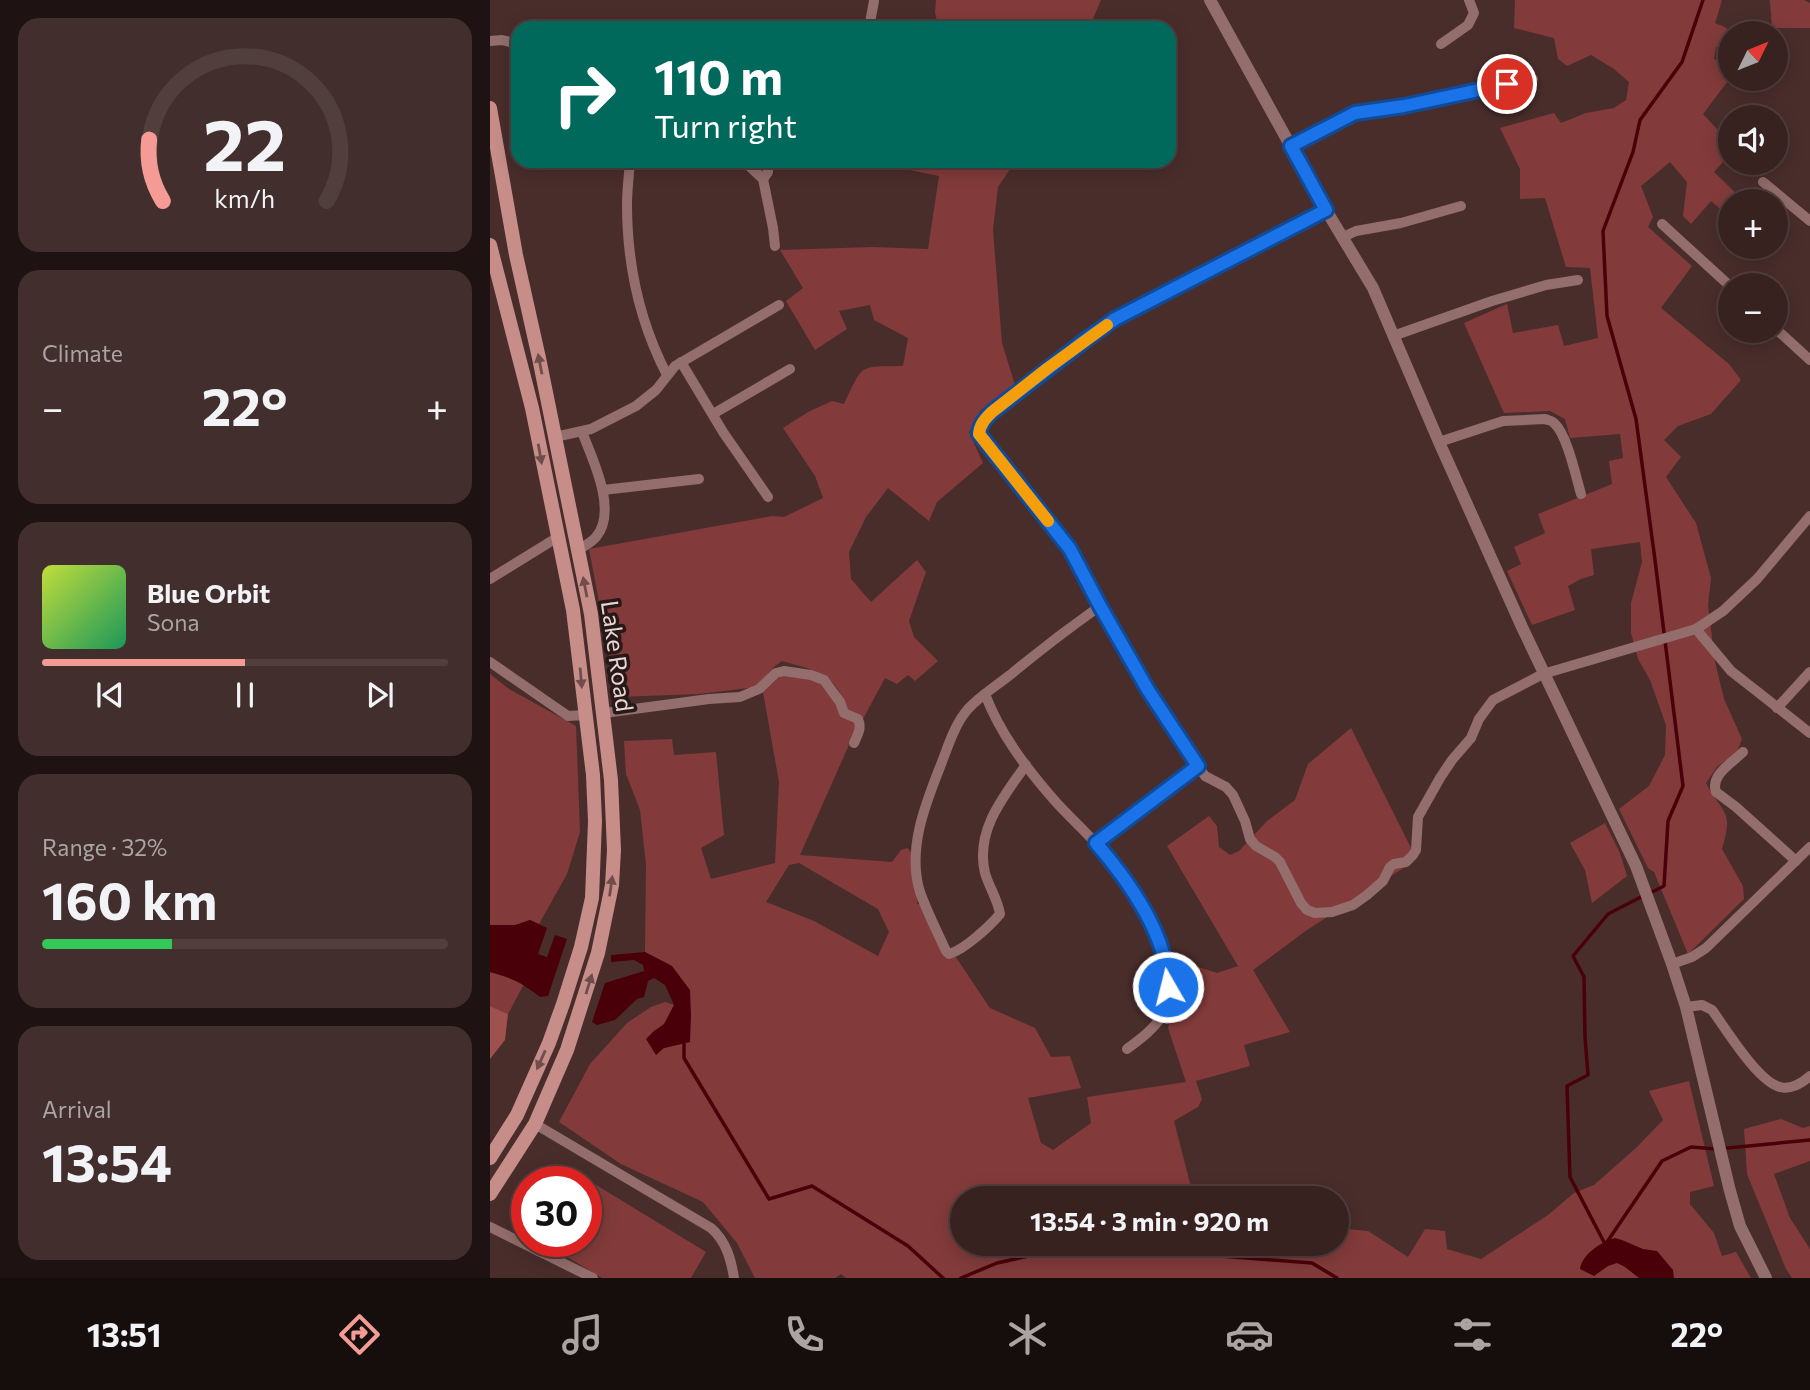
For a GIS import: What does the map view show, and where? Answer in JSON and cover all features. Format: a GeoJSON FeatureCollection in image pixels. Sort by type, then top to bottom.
{"type":"FeatureCollection","features":[{"type":"Feature","properties":{"kind":"main road","name":"Lake Road"},"geometry":{"type":"LineString","coordinates":[[490,108],[516,255],[591,614],[611,780],[614,850],[611,885],[598,953],[580,1015],[535,1124],[490,1194]]}},
{"type":"Feature","properties":{"kind":"main road","name":"Lake Road"},"geometry":{"type":"LineString","coordinates":[[490,247],[532,408],[573,610],[593,775],[594,833],[592,898],[581,947],[549,1043],[517,1115],[490,1158]]}},
{"type":"Feature","properties":{"kind":"street"},"geometry":{"type":"LineString","coordinates":[[1210,0],[1326,210],[1373,288],[1544,674],[1636,866],[1686,1007],[1740,1226],[1766,1278]]}},
{"type":"Feature","properties":{"kind":"street"},"geometry":{"type":"LineString","coordinates":[[1441,44],[1468,25],[1474,13],[1469,0]]}},
{"type":"Feature","properties":{"kind":"street"},"geometry":{"type":"LineString","coordinates":[[870,21],[874,1]]}},
{"type":"Feature","properties":{"kind":"street"},"geometry":{"type":"LineString","coordinates":[[490,41],[511,42]]}},
{"type":"Feature","properties":{"kind":"street"},"geometry":{"type":"LineString","coordinates":[[1291,146],[1364,110],[1404,106],[1532,79]]}},
{"type":"Feature","properties":{"kind":"street"},"geometry":{"type":"LineString","coordinates":[[630,168],[627,203],[631,265],[642,319],[667,374]]}},
{"type":"Feature","properties":{"kind":"street"},"geometry":{"type":"LineString","coordinates":[[751,168],[763,179],[775,246]]}},
{"type":"Feature","properties":{"kind":"street"},"geometry":{"type":"LineString","coordinates":[[763,179],[768,168]]}},
{"type":"Feature","properties":{"kind":"street"},"geometry":{"type":"LineString","coordinates":[[1763,182],[1810,220]]}},
{"type":"Feature","properties":{"kind":"street"},"geometry":{"type":"LineString","coordinates":[[1343,237],[1356,231],[1401,223],[1461,205]]}},
{"type":"Feature","properties":{"kind":"street"},"geometry":{"type":"LineString","coordinates":[[1326,210],[1115,319],[992,412],[982,423],[979,434],[1070,549],[1148,690],[1205,776],[1233,795],[1250,839],[1255,846],[1280,862],[1307,910],[1323,913],[1343,909],[1367,895],[1383,881],[1390,867],[1409,860],[1416,850],[1418,817],[1452,760],[1471,738],[1490,703],[1544,674],[1696,629],[1723,611],[1756,579],[1809,518]]}},
{"type":"Feature","properties":{"kind":"street"},"geometry":{"type":"LineString","coordinates":[[1662,223],[1718,275]]}},
{"type":"Feature","properties":{"kind":"street"},"geometry":{"type":"LineString","coordinates":[[1394,336],[1492,301],[1546,285],[1578,280]]}},
{"type":"Feature","properties":{"kind":"street"},"geometry":{"type":"LineString","coordinates":[[555,437],[582,432],[636,406],[656,390],[667,374],[681,362],[779,305]]}},
{"type":"Feature","properties":{"kind":"street"},"geometry":{"type":"LineString","coordinates":[[1788,340],[1810,360]]}},
{"type":"Feature","properties":{"kind":"street"},"geometry":{"type":"LineString","coordinates":[[681,362],[768,497]]}},
{"type":"Feature","properties":{"kind":"street"},"geometry":{"type":"LineString","coordinates":[[713,414],[790,369]]}},
{"type":"Feature","properties":{"kind":"street"},"geometry":{"type":"LineString","coordinates":[[1439,442],[1503,421],[1552,421],[1565,440],[1581,494]]}},
{"type":"Feature","properties":{"kind":"street"},"geometry":{"type":"LineString","coordinates":[[578,550],[596,537],[606,509],[603,490],[582,432]]}},
{"type":"Feature","properties":{"kind":"street"},"geometry":{"type":"LineString","coordinates":[[603,490],[699,479]]}},
{"type":"Feature","properties":{"kind":"street"},"geometry":{"type":"LineString","coordinates":[[490,579],[558,537]]}},
{"type":"Feature","properties":{"kind":"street"},"geometry":{"type":"LineString","coordinates":[[1026,765],[994,812],[984,847],[986,876],[1000,914],[963,947],[950,954],[946,951],[919,889],[916,855],[917,839],[928,798],[956,728],[968,709],[985,694],[1100,606]]}},
{"type":"Feature","properties":{"kind":"street"},"geometry":{"type":"LineString","coordinates":[[1696,629],[1731,671],[1810,733]]}},
{"type":"Feature","properties":{"kind":"street"},"geometry":{"type":"LineString","coordinates":[[490,662],[568,716],[585,715]]}},
{"type":"Feature","properties":{"kind":"street"},"geometry":{"type":"LineString","coordinates":[[604,712],[709,699],[740,698],[759,689],[778,672],[794,672],[821,678],[828,683],[841,702],[844,713],[858,719],[859,730],[854,743]]}},
{"type":"Feature","properties":{"kind":"street"},"geometry":{"type":"LineString","coordinates":[[1777,708],[1810,672]]}},
{"type":"Feature","properties":{"kind":"street"},"geometry":{"type":"LineString","coordinates":[[985,694],[993,715],[1026,765],[1114,864],[1154,930],[1167,963],[1167,1002],[1161,1016],[1127,1049]]}},
{"type":"Feature","properties":{"kind":"street"},"geometry":{"type":"LineString","coordinates":[[1743,752],[1719,775],[1714,788],[1796,861]]}},
{"type":"Feature","properties":{"kind":"street"},"geometry":{"type":"LineString","coordinates":[[1096,843],[1198,766]]}},
{"type":"Feature","properties":{"kind":"street"},"geometry":{"type":"LineString","coordinates":[[1672,964],[1692,957],[1706,948],[1810,847]]}},
{"type":"Feature","properties":{"kind":"street"},"geometry":{"type":"LineString","coordinates":[[1686,1007],[1702,1005],[1712,1010],[1758,1073],[1778,1087],[1795,1086],[1810,1076]]}},
{"type":"Feature","properties":{"kind":"street"},"geometry":{"type":"LineString","coordinates":[[535,1124],[711,1228],[727,1250],[734,1278]]}},
{"type":"Feature","properties":{"kind":"street"},"geometry":{"type":"LineString","coordinates":[[490,1227],[593,1278]]}},
{"type":"Feature","properties":{"kind":"shaded area"},"geometry":{"type":"Polygon","coordinates":[[[936,0],[1101,0],[1092,21],[937,21],[936,0]]]}},
{"type":"Feature","properties":{"kind":"shaded area"},"geometry":{"type":"Polygon","coordinates":[[[1515,0],[1722,0],[1715,23],[1718,24],[1718,47],[1714,59],[1718,60],[1718,91],[1720,91],[1703,114],[1718,130],[1718,168],[1714,172],[1732,189],[1718,189],[1718,207],[1711,201],[1691,224],[1683,216],[1687,182],[1670,162],[1641,186],[1653,217],[1648,227],[1692,266],[1661,308],[1729,364],[1741,380],[1711,414],[1678,426],[1664,440],[1681,457],[1666,477],[1696,523],[1711,578],[1708,605],[1715,662],[1724,699],[1742,739],[1737,752],[1717,767],[1706,783],[1727,819],[1722,849],[1743,886],[1744,899],[1688,954],[1654,872],[1648,868],[1619,809],[1649,786],[1665,755],[1666,725],[1650,680],[1638,659],[1631,633],[1631,603],[1642,562],[1640,542],[1591,549],[1594,575],[1568,586],[1575,610],[1532,625],[1507,571],[1521,564],[1514,547],[1545,533],[1538,514],[1612,484],[1609,461],[1623,458],[1620,434],[1570,438],[1565,419],[1550,411],[1504,413],[1464,323],[1507,304],[1513,333],[1558,325],[1564,346],[1598,338],[1590,268],[1566,267],[1545,198],[1520,199],[1520,169],[1500,128],[1554,113],[1561,123],[1586,113],[1614,108],[1626,100],[1629,82],[1591,55],[1567,66],[1558,59],[1554,38],[1514,28],[1515,0]]]}},
{"type":"Feature","properties":{"kind":"shaded area"},"geometry":{"type":"Polygon","coordinates":[[[1804,0],[1810,3],[1810,28],[1788,28],[1788,21],[1771,21],[1770,1],[1804,0]]]}},
{"type":"Feature","properties":{"kind":"shaded area"},"geometry":{"type":"Polygon","coordinates":[[[900,168],[1012,168],[998,187],[993,230],[1002,343],[1015,385],[981,410],[969,432],[983,463],[937,502],[929,521],[888,488],[866,517],[849,552],[851,579],[871,602],[917,560],[926,572],[909,621],[914,637],[938,661],[915,681],[908,675],[897,684],[885,678],[863,719],[846,709],[842,697],[830,680],[804,667],[782,661],[756,687],[699,694],[617,697],[589,549],[772,516],[784,517],[823,498],[815,476],[783,428],[832,401],[844,404],[859,374],[864,370],[903,366],[908,338],[874,320],[870,305],[839,311],[847,329],[815,350],[786,301],[803,288],[780,250],[872,247],[928,249],[939,176],[900,168]]]}},
{"type":"Feature","properties":{"kind":"shaded area"},"geometry":{"type":"Polygon","coordinates":[[[490,674],[509,689],[576,726],[580,832],[567,874],[539,924],[530,920],[516,925],[490,925],[490,674]]]}},
{"type":"Feature","properties":{"kind":"shaded area"},"geometry":{"type":"Polygon","coordinates":[[[790,674],[821,681],[856,722],[857,727],[800,855],[892,862],[901,850],[907,848],[917,866],[917,904],[928,905],[943,938],[990,1008],[1035,1028],[1051,1057],[1070,1056],[1081,1088],[1028,1098],[1041,1143],[1053,1150],[1091,1123],[1087,1097],[1186,1082],[1168,1028],[1177,960],[1217,973],[1238,966],[1167,846],[1209,816],[1217,826],[1219,847],[1230,855],[1239,851],[1267,821],[1295,800],[1308,764],[1351,728],[1412,850],[1408,865],[1307,930],[1253,970],[1290,1032],[1244,1045],[1250,1066],[1196,1081],[1202,1099],[1198,1107],[1174,1121],[1192,1186],[950,1186],[950,1256],[1349,1256],[1349,1229],[1368,1231],[1408,1257],[1425,1229],[1445,1231],[1447,1249],[1481,1259],[1548,1215],[1574,1193],[1594,1185],[1637,1147],[1663,1120],[1649,1091],[1689,1081],[1714,1186],[1690,1192],[1690,1204],[1714,1233],[1722,1256],[1736,1252],[1751,1278],[846,1278],[841,1274],[835,1278],[755,1278],[737,1243],[703,1202],[621,1164],[559,1122],[590,1064],[627,1023],[651,1007],[665,1002],[674,1005],[664,1025],[654,1031],[656,1054],[664,1048],[690,1042],[672,966],[645,952],[646,865],[640,810],[626,774],[624,741],[672,739],[674,755],[716,752],[724,835],[701,848],[711,879],[775,863],[779,782],[763,692],[781,676],[790,674]],[[799,863],[789,865],[766,902],[814,921],[878,956],[889,932],[878,909],[799,863]]]}},
{"type":"Feature","properties":{"kind":"shaded area"},"geometry":{"type":"Polygon","coordinates":[[[1605,823],[1620,853],[1627,876],[1592,903],[1585,870],[1570,843],[1605,823]]]}},
{"type":"Feature","properties":{"kind":"shaded area"},"geometry":{"type":"Polygon","coordinates":[[[530,920],[547,928],[538,954],[547,957],[555,935],[567,939],[548,996],[540,997],[505,976],[490,972],[490,925],[515,925],[530,920]]]}},
{"type":"Feature","properties":{"kind":"shaded area"},"geometry":{"type":"Polygon","coordinates":[[[645,952],[672,966],[690,990],[690,1042],[664,1048],[656,1055],[646,1039],[664,1024],[674,1005],[665,985],[654,978],[648,981],[644,997],[637,999],[615,1020],[597,1025],[592,1022],[605,983],[644,971],[643,965],[634,960],[611,962],[611,955],[645,952]]]}},
{"type":"Feature","properties":{"kind":"shaded area"},"geometry":{"type":"Polygon","coordinates":[[[490,972],[524,984],[508,1014],[490,1006],[490,972]]]}},
{"type":"Feature","properties":{"kind":"shaded area"},"geometry":{"type":"Polygon","coordinates":[[[490,1006],[508,1014],[505,1040],[490,1059],[490,1006]]]}},
{"type":"Feature","properties":{"kind":"shaded area"},"geometry":{"type":"Polygon","coordinates":[[[1781,1119],[1803,1128],[1810,1126],[1810,1161],[1774,1174],[1790,1218],[1810,1249],[1810,1278],[1792,1278],[1786,1269],[1747,1174],[1744,1129],[1781,1119]]]}},
{"type":"Feature","properties":{"kind":"shaded area"},"geometry":{"type":"Polygon","coordinates":[[[602,1188],[706,1252],[691,1278],[602,1278],[567,1257],[602,1257],[602,1188]]]}},
{"type":"Feature","properties":{"kind":"shaded area"},"geometry":{"type":"Polygon","coordinates":[[[1615,1238],[1643,1249],[1657,1251],[1673,1270],[1674,1278],[1639,1278],[1617,1263],[1594,1276],[1580,1269],[1584,1258],[1593,1249],[1615,1238]]]}},
{"type":"Feature","properties":{"kind":"waterway"},"geometry":{"type":"LineString","coordinates":[[1650,893],[1664,886],[1668,821],[1683,786],[1636,419],[1607,316],[1603,231],[1633,152],[1640,120],[1682,62],[1703,0]]}},
{"type":"Feature","properties":{"kind":"waterway"},"geometry":{"type":"LineString","coordinates":[[1605,1244],[1570,1177],[1567,1086],[1588,1075],[1584,977],[1573,956],[1608,914],[1643,896]]}},
{"type":"Feature","properties":{"kind":"waterway"},"geometry":{"type":"LineString","coordinates":[[684,1042],[684,1058],[769,1199],[812,1186],[908,1246],[943,1278]]}},
{"type":"Feature","properties":{"kind":"waterway"},"geometry":{"type":"LineString","coordinates":[[1607,1242],[1662,1161],[1691,1147],[1717,1149],[1810,1140]]}},
{"type":"Feature","properties":{"kind":"waterway"},"geometry":{"type":"LineString","coordinates":[[961,1278],[997,1263],[1079,1245],[1312,1263],[1337,1278]]}},
{"type":"Feature","properties":{"kind":"slow traffic"},"geometry":{"type":"LineString","coordinates":[[1048,521],[979,434],[980,428],[992,412],[1107,325]]}},
{"type":"Feature","properties":{"kind":"route"},"geometry":{"type":"LineString","coordinates":[[1168,987],[1167,963],[1154,930],[1128,885],[1096,843],[1198,766],[1148,690],[1070,549],[979,434],[980,428],[992,412],[1115,319],[1326,210],[1291,146],[1364,110],[1404,106],[1507,84]]}}]}
